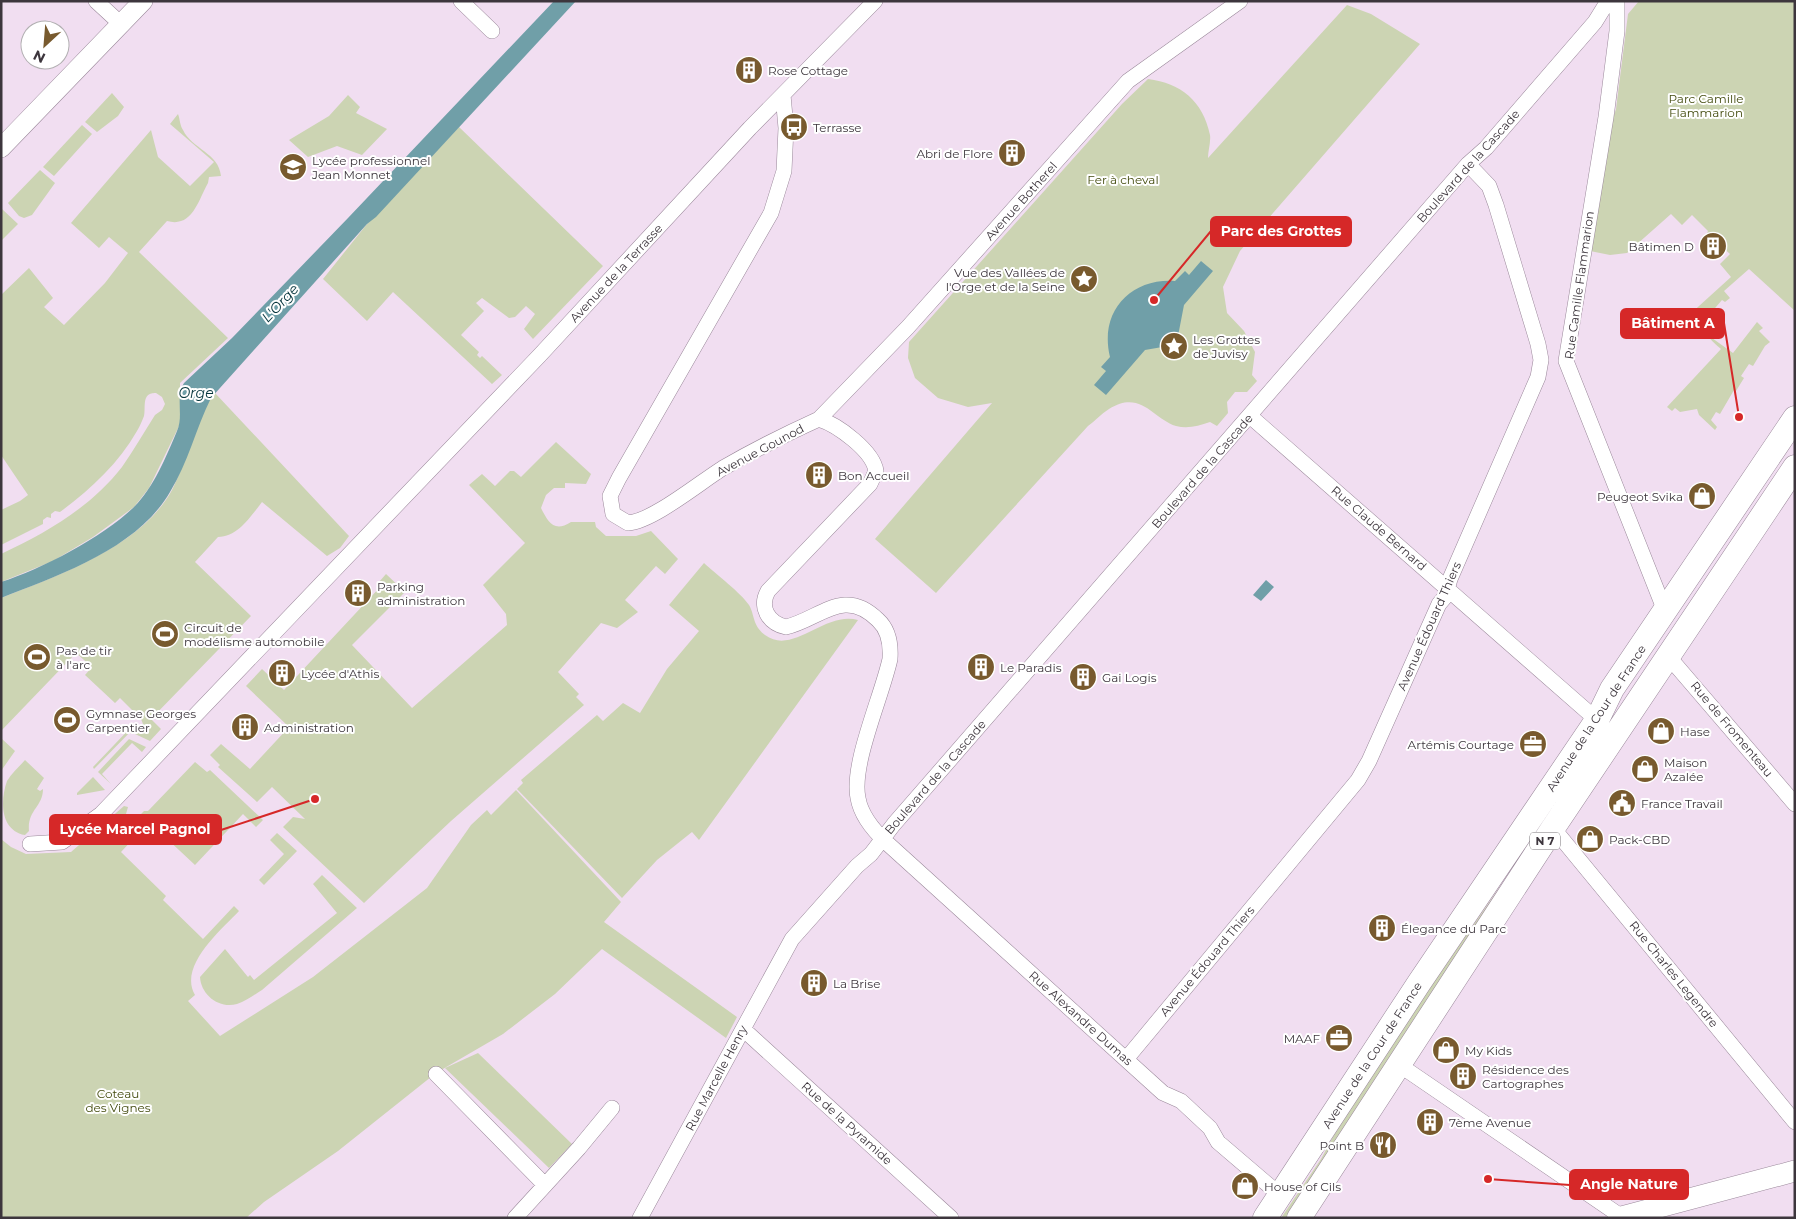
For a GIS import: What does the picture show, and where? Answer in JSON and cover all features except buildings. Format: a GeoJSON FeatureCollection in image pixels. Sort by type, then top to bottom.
{"type":"FeatureCollection","features":[{"type":"Feature","properties":{"kind":"main road","name":"Avenue de la Cour de France"},"geometry":{"type":"LineString","coordinates":[[1265,1218],[1278,1207],[1419,983],[1597,720],[1612,689],[1795,418]]}},
{"type":"Feature","properties":{"kind":"main road","name":"Avenue de la Cour de France"},"geometry":{"type":"LineString","coordinates":[[1299,1218],[1553,828],[1795,467]]}},
{"type":"Feature","properties":{"kind":"main road"},"geometry":{"type":"LineString","coordinates":[[1620,1217],[1795,1171]]}},
{"type":"Feature","properties":{"kind":"street"},"geometry":{"type":"LineString","coordinates":[[96,1],[122,26]]}},
{"type":"Feature","properties":{"kind":"street"},"geometry":{"type":"LineString","coordinates":[[1,148],[122,26],[143,1]]}},
{"type":"Feature","properties":{"kind":"street"},"geometry":{"type":"LineString","coordinates":[[461,1],[492,31]]}},
{"type":"Feature","properties":{"kind":"street","name":"Avenue de la Terrasse"},"geometry":{"type":"LineString","coordinates":[[30,844],[62,842],[101,814],[540,355],[750,128],[875,1]]}},
{"type":"Feature","properties":{"kind":"street","name":"Avenue Botherel"},"geometry":{"type":"LineString","coordinates":[[819,419],[908,327],[1128,82],[1240,1]]}},
{"type":"Feature","properties":{"kind":"street","name":"Boulevard de la Cascade"},"geometry":{"type":"LineString","coordinates":[[792,939],[857,866],[865,861],[882,838],[1468,164],[1486,148],[1590,28],[1608,1]]}},
{"type":"Feature","properties":{"kind":"street","name":"Rue Camille Flammarion"},"geometry":{"type":"LineString","coordinates":[[1617,1],[1617,31],[1606,117],[1566,361],[1664,611]]}},
{"type":"Feature","properties":{"kind":"street"},"geometry":{"type":"LineString","coordinates":[[1590,28],[1602,25],[1617,31]]}},
{"type":"Feature","properties":{"kind":"street","name":"Avenue Gounod"},"geometry":{"type":"LineString","coordinates":[[784,95],[786,128],[784,171],[771,213],[610,496],[614,514],[628,523],[647,518],[756,449],[819,419],[829,422],[870,455],[875,464],[874,478],[768,591],[764,606],[770,619],[786,627],[833,606],[842,604],[853,606],[867,610],[885,630],[891,648],[890,659],[856,778],[858,799],[864,817],[882,838]]}},
{"type":"Feature","properties":{"kind":"street","name":"Avenue Édouard Thiers"},"geometry":{"type":"LineString","coordinates":[[1126,1058],[1358,780],[1369,762],[1538,377],[1540,360],[1538,344],[1489,186],[1468,164]]}},
{"type":"Feature","properties":{"kind":"street"},"geometry":{"type":"LineString","coordinates":[[1540,360],[1566,361]]}},
{"type":"Feature","properties":{"kind":"street","name":"Rue Claude Bernard"},"geometry":{"type":"LineString","coordinates":[[1250,416],[1597,720]]}},
{"type":"Feature","properties":{"kind":"street","name":"Rue de Fromenteau"},"geometry":{"type":"LineString","coordinates":[[1668,656],[1795,804]]}},
{"type":"Feature","properties":{"kind":"street","name":"Rue Charles Legendre"},"geometry":{"type":"LineString","coordinates":[[1553,828],[1795,1122]]}},
{"type":"Feature","properties":{"kind":"street","name":"Rue Alexandre Dumas"},"geometry":{"type":"LineString","coordinates":[[882,838],[1126,1058],[1162,1093],[1181,1101],[1210,1128],[1218,1142],[1278,1207]]}},
{"type":"Feature","properties":{"kind":"street","name":"Rue Marcelle Henry"},"geometry":{"type":"LineString","coordinates":[[643,1217],[742,1029],[792,939]]}},
{"type":"Feature","properties":{"kind":"street","name":"Rue de la Pyramide"},"geometry":{"type":"LineString","coordinates":[[742,1029],[951,1218]]}},
{"type":"Feature","properties":{"kind":"street"},"geometry":{"type":"LineString","coordinates":[[1398,1064],[1620,1217]]}},
{"type":"Feature","properties":{"kind":"street"},"geometry":{"type":"LineString","coordinates":[[436,1074],[544,1184]]}},
{"type":"Feature","properties":{"kind":"street"},"geometry":{"type":"LineString","coordinates":[[515,1218],[544,1184],[579,1148],[612,1108]]}},
{"type":"Feature","properties":{"kind":"green space","name":"Parc Camille Flammarion"},"geometry":{"type":"Polygon","coordinates":[[[1639,1],[1795,1],[1795,311],[1749,269],[1724,291],[1730,298],[1725,302],[1722,300],[1703,322],[1714,334],[1712,338],[1733,353],[1757,322],[1763,328],[1759,331],[1770,342],[1765,346],[1753,366],[1749,364],[1741,376],[1744,378],[1736,391],[1734,390],[1720,414],[1716,412],[1711,420],[1717,427],[1715,430],[1699,415],[1697,409],[1680,412],[1675,408],[1672,411],[1667,407],[1721,349],[1688,316],[1731,277],[1720,264],[1730,254],[1707,233],[1708,231],[1692,215],[1682,225],[1671,214],[1627,253],[1610,255],[1590,251],[1609,130],[1616,109],[1628,14],[1639,1]]]}},
{"type":"Feature","properties":{"kind":"green space","name":"Fer à cheval"},"geometry":{"type":"Polygon","coordinates":[[[1347,5],[1371,14],[1420,44],[1240,251],[1223,287],[1227,313],[1244,331],[1255,352],[1252,375],[1257,381],[1247,392],[1235,392],[1227,402],[1228,413],[1217,426],[1210,422],[1193,427],[1176,426],[1146,407],[1130,402],[1109,409],[1088,426],[936,593],[875,539],[992,403],[968,407],[938,398],[915,378],[908,358],[909,342],[1122,104],[1148,79],[1171,85],[1189,96],[1196,103],[1207,123],[1210,135],[1208,158],[1347,5]]]}},
{"type":"Feature","properties":{"kind":"green space"},"geometry":{"type":"Polygon","coordinates":[[[112,93],[124,107],[118,116],[97,132],[85,122],[112,93]]]}},
{"type":"Feature","properties":{"kind":"green space"},"geometry":{"type":"Polygon","coordinates":[[[348,95],[360,107],[356,113],[387,129],[362,155],[337,146],[308,157],[289,140],[329,116],[348,95]]]}},
{"type":"Feature","properties":{"kind":"green space"},"geometry":{"type":"Polygon","coordinates":[[[178,114],[181,127],[187,136],[210,156],[219,168],[221,176],[209,177],[197,205],[188,217],[183,221],[167,221],[139,252],[228,338],[180,383],[180,424],[149,488],[134,507],[93,537],[53,561],[1,582],[1,554],[51,528],[96,495],[122,467],[155,415],[162,410],[165,404],[162,397],[156,393],[148,395],[145,401],[144,416],[138,429],[130,443],[103,475],[60,512],[55,511],[51,514],[51,518],[47,517],[43,520],[43,524],[1,545],[1,510],[28,495],[1,455],[1,295],[29,268],[53,298],[44,307],[64,325],[105,283],[128,253],[109,237],[99,248],[71,223],[151,130],[158,157],[190,186],[214,162],[170,124],[178,114]]]}},
{"type":"Feature","properties":{"kind":"green space"},"geometry":{"type":"Polygon","coordinates":[[[82,125],[92,134],[54,176],[43,167],[82,125]]]}},
{"type":"Feature","properties":{"kind":"green space"},"geometry":{"type":"Polygon","coordinates":[[[459,127],[603,266],[533,339],[524,329],[535,314],[526,306],[515,317],[509,318],[482,298],[476,303],[484,311],[461,335],[479,352],[477,355],[480,358],[482,356],[502,375],[492,384],[393,292],[367,321],[323,279],[367,224],[459,127]]]}},
{"type":"Feature","properties":{"kind":"green space"},"geometry":{"type":"Polygon","coordinates":[[[40,170],[55,183],[32,215],[24,218],[19,216],[8,203],[40,170]]]}},
{"type":"Feature","properties":{"kind":"green space"},"geometry":{"type":"Polygon","coordinates":[[[1,210],[18,224],[1,241],[1,210]]]}},
{"type":"Feature","properties":{"kind":"green space"},"geometry":{"type":"Polygon","coordinates":[[[215,393],[349,536],[340,548],[327,556],[262,502],[238,530],[232,534],[218,537],[195,562],[251,616],[151,719],[161,729],[150,741],[135,734],[143,724],[141,719],[120,698],[115,703],[85,675],[92,667],[76,653],[1,731],[1,598],[47,580],[96,557],[119,543],[158,510],[172,490],[201,415],[215,393]]]}},
{"type":"Feature","properties":{"kind":"green space"},"geometry":{"type":"Polygon","coordinates":[[[556,442],[591,474],[586,484],[565,483],[565,488],[554,488],[546,495],[541,508],[546,518],[552,524],[560,526],[571,522],[595,522],[596,527],[606,536],[636,536],[651,531],[678,559],[665,574],[656,566],[625,600],[638,612],[617,628],[601,623],[558,672],[579,694],[576,697],[584,705],[451,821],[364,903],[283,827],[293,817],[305,819],[272,787],[257,802],[218,767],[220,765],[210,755],[221,744],[250,769],[289,727],[246,686],[262,669],[284,690],[382,585],[379,582],[386,574],[405,592],[352,645],[412,708],[507,625],[506,614],[483,585],[525,543],[469,485],[482,474],[495,486],[510,471],[514,471],[521,477],[556,442]]]}},
{"type":"Feature","properties":{"kind":"green space"},"geometry":{"type":"Polygon","coordinates":[[[704,563],[745,600],[751,609],[758,628],[765,635],[776,640],[798,637],[821,626],[845,619],[858,620],[699,840],[692,832],[657,860],[622,898],[517,789],[523,783],[521,780],[597,715],[603,721],[623,703],[640,713],[667,669],[699,631],[669,605],[704,563]]]}},
{"type":"Feature","properties":{"kind":"green space"},"geometry":{"type":"Polygon","coordinates":[[[135,723],[136,726],[94,769],[93,767],[135,723]]]}},
{"type":"Feature","properties":{"kind":"green space"},"geometry":{"type":"Polygon","coordinates":[[[1,738],[15,751],[1,771],[1,738]]]}},
{"type":"Feature","properties":{"kind":"green space"},"geometry":{"type":"Polygon","coordinates":[[[129,739],[146,747],[142,752],[132,743],[102,774],[111,784],[98,772],[129,739]]]}},
{"type":"Feature","properties":{"kind":"green space"},"geometry":{"type":"Polygon","coordinates":[[[25,760],[44,778],[37,789],[40,791],[43,789],[41,800],[30,818],[29,831],[25,835],[17,832],[6,821],[3,797],[7,781],[25,760]]]}},
{"type":"Feature","properties":{"kind":"green space","name":"Coteau des Vignes"},"geometry":{"type":"Polygon","coordinates":[[[195,762],[207,772],[210,770],[263,820],[256,827],[243,814],[195,865],[149,822],[121,852],[166,896],[163,900],[203,939],[234,906],[239,911],[204,949],[192,972],[191,984],[195,995],[188,1001],[220,1036],[313,977],[427,888],[471,825],[487,810],[491,815],[516,790],[621,902],[604,922],[737,1017],[726,1038],[602,949],[555,994],[503,1034],[436,1073],[338,1151],[264,1202],[246,1218],[1,1218],[1,839],[11,847],[26,854],[71,852],[124,806],[128,807],[126,814],[138,817],[144,811],[148,811],[195,762]]]}},
{"type":"Feature","properties":{"kind":"green space"},"geometry":{"type":"Polygon","coordinates":[[[93,777],[105,790],[77,795],[77,793],[93,777]]]}},
{"type":"Feature","properties":{"kind":"green space"},"geometry":{"type":"Polygon","coordinates":[[[277,833],[297,851],[264,885],[259,880],[284,854],[270,840],[277,833]]]}},
{"type":"Feature","properties":{"kind":"green space"},"geometry":{"type":"Polygon","coordinates":[[[1513,868],[1288,1218],[1281,1218],[1321,1159],[1356,1094],[1513,868]]]}},
{"type":"Feature","properties":{"kind":"green space"},"geometry":{"type":"Polygon","coordinates":[[[322,875],[357,908],[253,996],[240,1003],[230,1005],[218,1002],[207,995],[201,984],[200,977],[225,949],[248,977],[250,975],[254,980],[337,913],[313,884],[322,875]]]}},
{"type":"Feature","properties":{"kind":"green space"},"geometry":{"type":"Polygon","coordinates":[[[478,1053],[572,1144],[549,1168],[445,1068],[478,1053]]]}},
{"type":"Feature","properties":{"kind":"water","name":"Orge"},"geometry":{"type":"Polygon","coordinates":[[[554,1],[576,1],[376,217],[367,224],[211,398],[176,481],[156,512],[117,545],[95,558],[1,598],[1,582],[35,569],[71,551],[106,530],[134,507],[148,490],[164,461],[177,431],[180,419],[180,395],[184,383],[232,338],[554,1]]]}},
{"type":"Feature","properties":{"kind":"water"},"geometry":{"type":"Polygon","coordinates":[[[1201,261],[1213,271],[1184,305],[1178,336],[1168,346],[1145,350],[1106,395],[1094,385],[1106,371],[1101,367],[1110,357],[1109,326],[1114,312],[1132,292],[1144,285],[1175,281],[1185,271],[1189,275],[1201,261]]]}},
{"type":"Feature","properties":{"kind":"water"},"geometry":{"type":"Polygon","coordinates":[[[1266,580],[1274,587],[1261,601],[1253,595],[1266,580]]]}},
{"type":"Feature","properties":{"kind":"place","name":"Rose Cottage"},"geometry":{"type":"Point","coordinates":[749,70]}},
{"type":"Feature","properties":{"kind":"place","name":"Terrasse"},"geometry":{"type":"Point","coordinates":[794,127]}},
{"type":"Feature","properties":{"kind":"place","name":"Abri de Flore"},"geometry":{"type":"Point","coordinates":[1012,153]}},
{"type":"Feature","properties":{"kind":"place","name":"Lycée professionnel Jean Monnet"},"geometry":{"type":"Point","coordinates":[293,167]}},
{"type":"Feature","properties":{"kind":"place","name":"Bâtimen D"},"geometry":{"type":"Point","coordinates":[1713,246]}},
{"type":"Feature","properties":{"kind":"place","name":"Vue des Vallées de l'Orge et de la Seine"},"geometry":{"type":"Point","coordinates":[1084,279]}},
{"type":"Feature","properties":{"kind":"place","name":"Parc des Grottes"},"geometry":{"type":"Point","coordinates":[1154,300]}},
{"type":"Feature","properties":{"kind":"place","name":"Les Grottes de Juvisy"},"geometry":{"type":"Point","coordinates":[1174,346]}},
{"type":"Feature","properties":{"kind":"place","name":"Bâtiment A"},"geometry":{"type":"Point","coordinates":[1739,417]}},
{"type":"Feature","properties":{"kind":"place","name":"Bon Accueil"},"geometry":{"type":"Point","coordinates":[819,475]}},
{"type":"Feature","properties":{"kind":"place","name":"Peugeot Svika"},"geometry":{"type":"Point","coordinates":[1702,496]}},
{"type":"Feature","properties":{"kind":"place","name":"Parking administration"},"geometry":{"type":"Point","coordinates":[358,593]}},
{"type":"Feature","properties":{"kind":"place","name":"Circuit de modélisme automobile"},"geometry":{"type":"Point","coordinates":[165,634]}},
{"type":"Feature","properties":{"kind":"place","name":"Pas de tir à l'arc"},"geometry":{"type":"Point","coordinates":[37,657]}},
{"type":"Feature","properties":{"kind":"place","name":"Le Paradis"},"geometry":{"type":"Point","coordinates":[981,667]}},
{"type":"Feature","properties":{"kind":"place","name":"Lycée d'Athis"},"geometry":{"type":"Point","coordinates":[282,673]}},
{"type":"Feature","properties":{"kind":"place","name":"Gai Logis"},"geometry":{"type":"Point","coordinates":[1083,677]}},
{"type":"Feature","properties":{"kind":"place","name":"Gymnase Georges Carpentier"},"geometry":{"type":"Point","coordinates":[67,720]}},
{"type":"Feature","properties":{"kind":"place","name":"Administration"},"geometry":{"type":"Point","coordinates":[245,727]}},
{"type":"Feature","properties":{"kind":"place","name":"Hase"},"geometry":{"type":"Point","coordinates":[1661,731]}},
{"type":"Feature","properties":{"kind":"place","name":"Artémis Courtage"},"geometry":{"type":"Point","coordinates":[1533,744]}},
{"type":"Feature","properties":{"kind":"place","name":"Maison Azalée"},"geometry":{"type":"Point","coordinates":[1645,769]}},
{"type":"Feature","properties":{"kind":"place","name":"Lycée Marcel Pagnol"},"geometry":{"type":"Point","coordinates":[315,799]}},
{"type":"Feature","properties":{"kind":"place","name":"France Travail"},"geometry":{"type":"Point","coordinates":[1622,803]}},
{"type":"Feature","properties":{"kind":"place","name":"Pack-CBD"},"geometry":{"type":"Point","coordinates":[1590,839]}},
{"type":"Feature","properties":{"kind":"place","name":"Élegance du Parc"},"geometry":{"type":"Point","coordinates":[1382,928]}},
{"type":"Feature","properties":{"kind":"place","name":"La Brise"},"geometry":{"type":"Point","coordinates":[814,983]}},
{"type":"Feature","properties":{"kind":"place","name":"MAAF"},"geometry":{"type":"Point","coordinates":[1339,1038]}},
{"type":"Feature","properties":{"kind":"place","name":"My Kids"},"geometry":{"type":"Point","coordinates":[1446,1050]}},
{"type":"Feature","properties":{"kind":"place","name":"Résidence des Cartographes"},"geometry":{"type":"Point","coordinates":[1463,1076]}},
{"type":"Feature","properties":{"kind":"place","name":"7ème Avenue"},"geometry":{"type":"Point","coordinates":[1430,1122]}},
{"type":"Feature","properties":{"kind":"place","name":"Point B"},"geometry":{"type":"Point","coordinates":[1383,1145]}},
{"type":"Feature","properties":{"kind":"place","name":"Angle Nature"},"geometry":{"type":"Point","coordinates":[1488,1179]}},
{"type":"Feature","properties":{"kind":"place","name":"House of Cils"},"geometry":{"type":"Point","coordinates":[1245,1186]}},
{"type":"Feature","properties":{"kind":"water label","name":"L'Orge"},"geometry":{"type":"Point","coordinates":[280,303]}}]}
